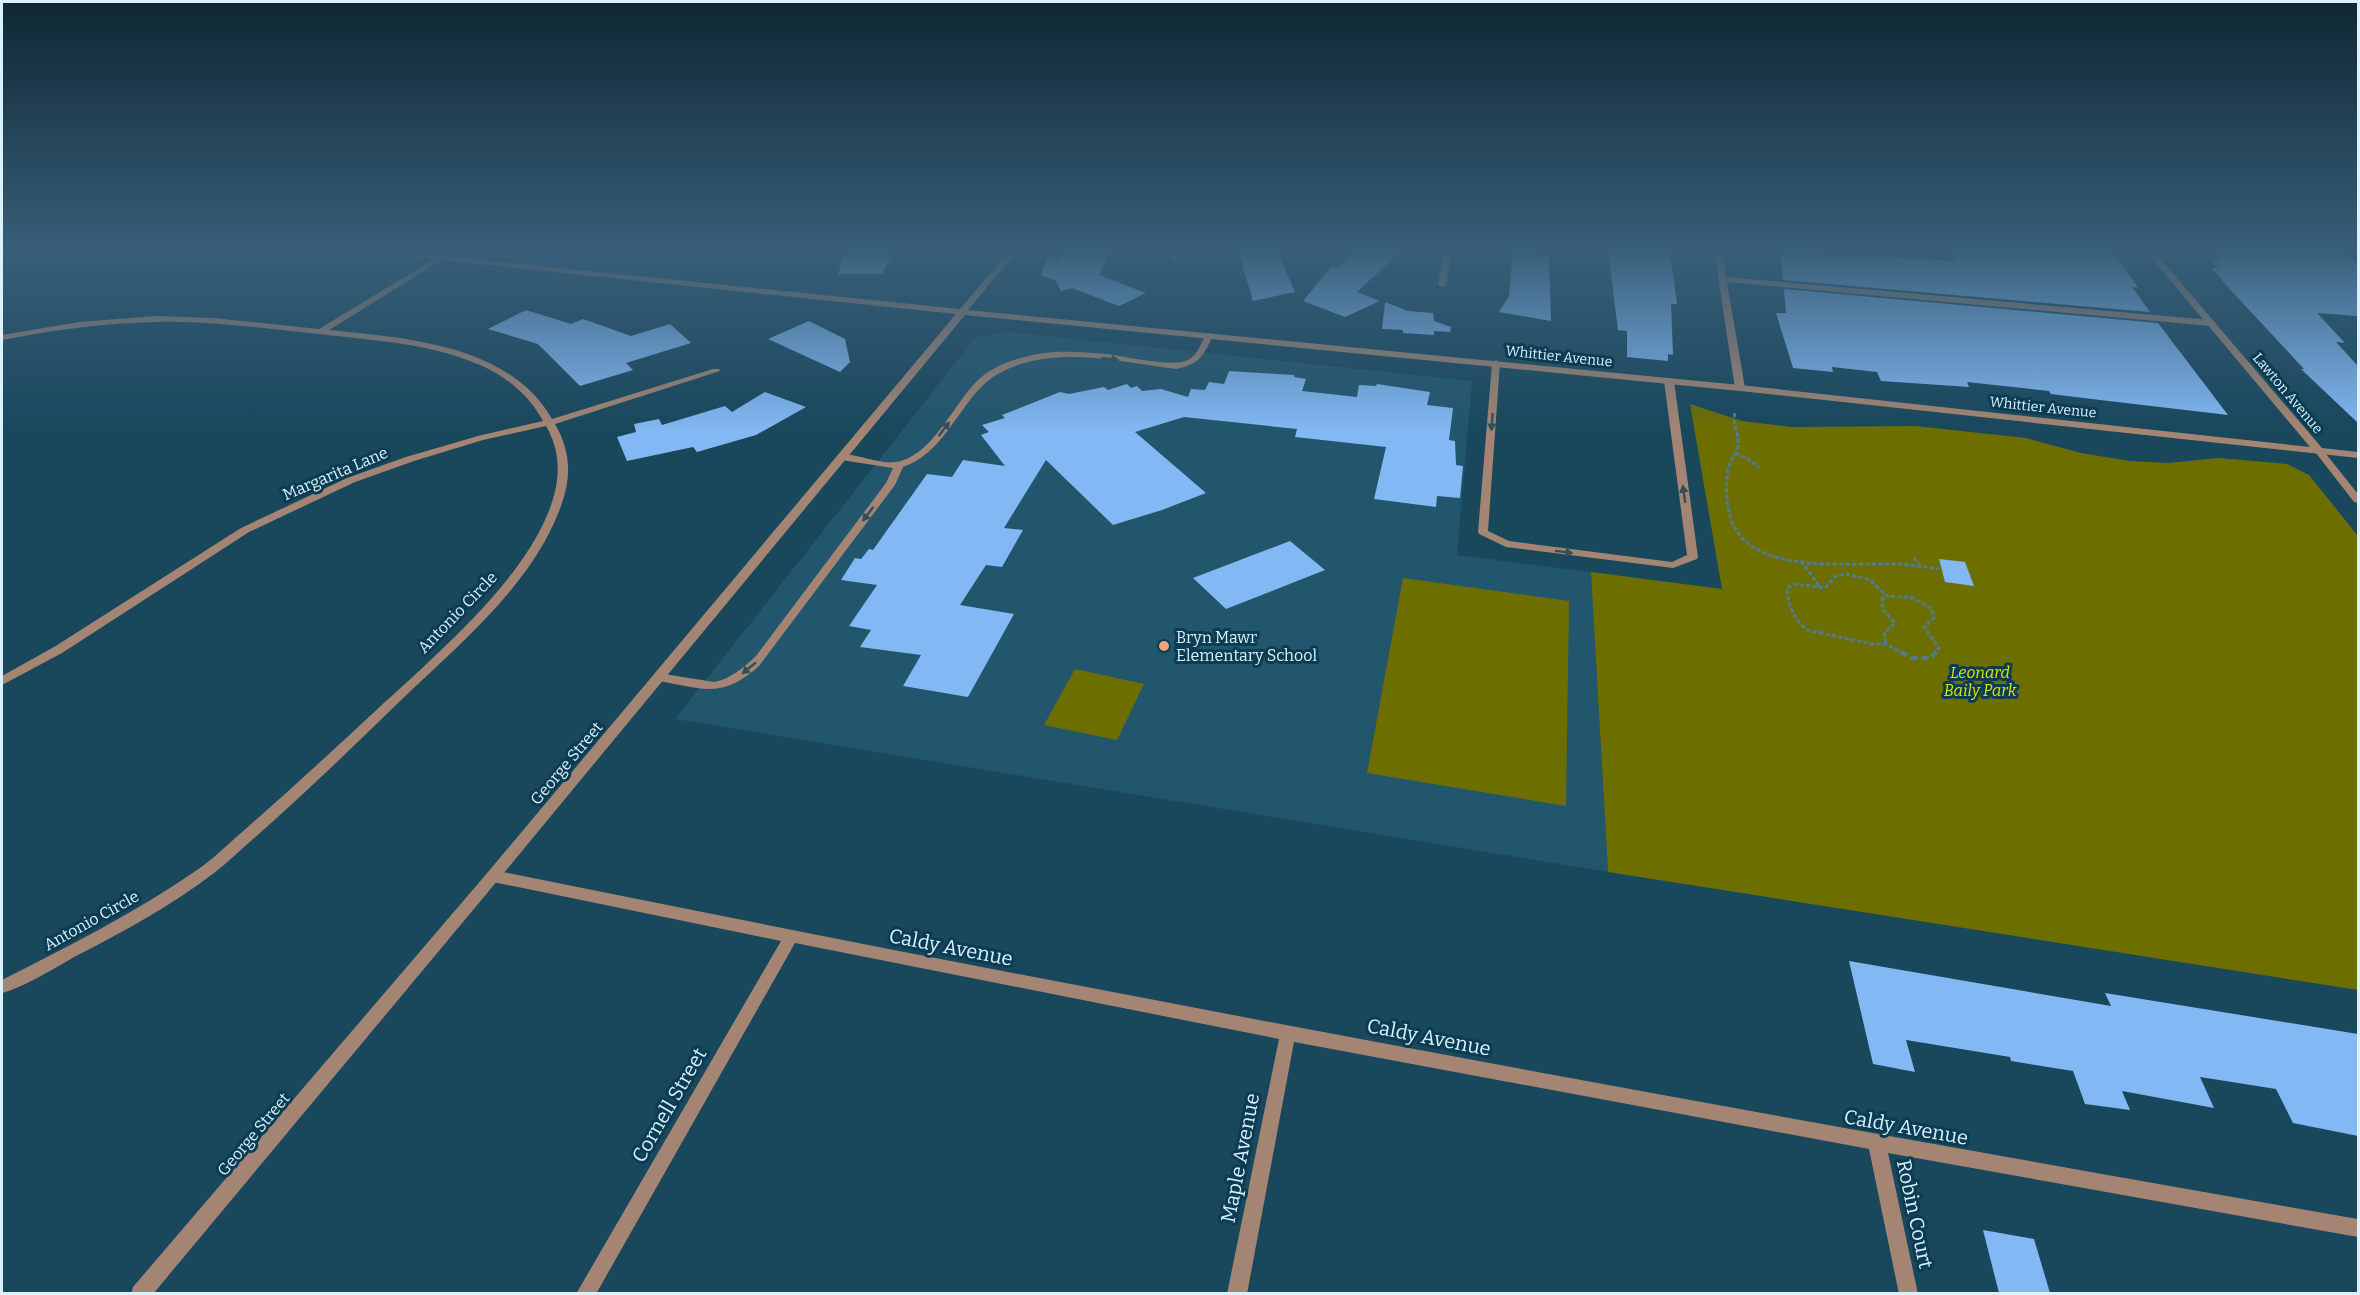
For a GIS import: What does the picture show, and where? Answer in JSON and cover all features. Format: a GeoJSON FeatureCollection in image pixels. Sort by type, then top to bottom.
{"type":"FeatureCollection","features":[{"type":"Feature","properties":{"kind":"street"},"geometry":{"type":"LineString","coordinates":[[320,332],[355,310]]}},
{"type":"Feature","properties":{"kind":"street","name":"Whittier Avenue"},"geometry":{"type":"LineString","coordinates":[[946,310],[1496,363],[2358,454]]}},
{"type":"Feature","properties":{"kind":"street"},"geometry":{"type":"LineString","coordinates":[[1728,310],[1740,388]]}},
{"type":"Feature","properties":{"kind":"street"},"geometry":{"type":"LineString","coordinates":[[2072,310],[2211,323]]}},
{"type":"Feature","properties":{"kind":"street","name":"Lawton Avenue"},"geometry":{"type":"LineString","coordinates":[[2200,310],[2358,500]]}},
{"type":"Feature","properties":{"kind":"street","name":"George Street"},"geometry":{"type":"LineString","coordinates":[[140,1293],[493,876],[961,312]]}},
{"type":"Feature","properties":{"kind":"street","name":"Antonio Circle"},"geometry":{"type":"LineString","coordinates":[[2,337],[82,324],[160,319],[208,320],[423,345],[485,365],[519,383],[539,404],[551,422],[559,444],[564,469],[555,507],[535,548],[497,599],[301,789],[207,871],[101,936],[2,987]]}},
{"type":"Feature","properties":{"kind":"street"},"geometry":{"type":"LineString","coordinates":[[841,457],[899,465],[914,458],[933,443],[978,383],[997,370],[1020,361],[1054,355],[1086,356],[1176,366],[1197,360],[1209,336]]}},
{"type":"Feature","properties":{"kind":"street"},"geometry":{"type":"LineString","coordinates":[[1496,363],[1484,532],[1506,544],[1673,565],[1693,557],[1669,381]]}},
{"type":"Feature","properties":{"kind":"street","name":"Margarita Lane"},"geometry":{"type":"LineString","coordinates":[[2,681],[76,639],[245,530],[351,480],[410,459],[481,438],[551,422],[716,371]]}},
{"type":"Feature","properties":{"kind":"street"},"geometry":{"type":"LineString","coordinates":[[658,677],[714,686],[723,685],[745,673],[760,659],[891,483],[899,465]]}},
{"type":"Feature","properties":{"kind":"street","name":"Caldy Avenue"},"geometry":{"type":"LineString","coordinates":[[493,876],[790,938],[1877,1144],[2358,1228]]}},
{"type":"Feature","properties":{"kind":"street","name":"Cornell Street"},"geometry":{"type":"LineString","coordinates":[[585,1293],[790,938]]}},
{"type":"Feature","properties":{"kind":"street","name":"Maple Avenue"},"geometry":{"type":"LineString","coordinates":[[1237,1293],[1288,1032]]}},
{"type":"Feature","properties":{"kind":"street","name":"Robin Court"},"geometry":{"type":"LineString","coordinates":[[1877,1144],[1910,1293]]}},
{"type":"Feature","properties":{"kind":"path"},"geometry":{"type":"LineString","coordinates":[[1735,413],[1734,426],[1738,445],[1731,459],[1727,487],[1728,508],[1735,527],[1746,543],[1760,551],[1800,560],[1939,569]]}},
{"type":"Feature","properties":{"kind":"path"},"geometry":{"type":"LineString","coordinates":[[1736,453],[1752,461],[1759,468]]}},
{"type":"Feature","properties":{"kind":"path"},"geometry":{"type":"LineString","coordinates":[[1914,558],[1920,566]]}},
{"type":"Feature","properties":{"kind":"path"},"geometry":{"type":"LineString","coordinates":[[1800,560],[1819,587]]}},
{"type":"Feature","properties":{"kind":"path"},"geometry":{"type":"LineString","coordinates":[[1886,644],[1884,633],[1895,623],[1887,616],[1881,603],[1882,599],[1887,596],[1913,598],[1931,608],[1934,618],[1924,627],[1939,648],[1931,658],[1922,659],[1902,654],[1886,644],[1872,644],[1807,630],[1801,625],[1787,602],[1787,588],[1794,584],[1825,588],[1836,576],[1847,574],[1870,580],[1887,596]]}},
{"type":"Feature","properties":{"kind":"shaded area","name":"Bryn Mawr Elementary School"},"geometry":{"type":"Polygon","coordinates":[[[1006,332],[1472,381],[1457,555],[1591,572],[1608,872],[675,719],[975,338],[1006,332]]]}},
{"type":"Feature","properties":{"kind":"green space","name":"Leonard Baily Park"},"geometry":{"type":"Polygon","coordinates":[[[1690,404],[1742,421],[1792,427],[1916,426],[2026,438],[2081,453],[2130,461],[2168,463],[2219,458],[2287,464],[2309,475],[2358,536],[2358,990],[1608,872],[1591,572],[1722,589],[1690,404]]]}},
{"type":"Feature","properties":{"kind":"green space"},"geometry":{"type":"Polygon","coordinates":[[[1403,578],[1569,601],[1566,806],[1367,773],[1403,578]]]}},
{"type":"Feature","properties":{"kind":"green space"},"geometry":{"type":"Polygon","coordinates":[[[1075,669],[1144,684],[1117,740],[1044,725],[1075,669]]]}},
{"type":"Feature","properties":{"kind":"building"},"geometry":{"type":"Polygon","coordinates":[[[527,310],[571,324],[583,319],[631,336],[670,324],[691,343],[626,363],[633,370],[580,386],[538,344],[488,329],[527,310]]]}},
{"type":"Feature","properties":{"kind":"building"},"geometry":{"type":"Polygon","coordinates":[[[1328,310],[1359,310],[1345,317],[1328,310]]]}},
{"type":"Feature","properties":{"kind":"building"},"geometry":{"type":"Polygon","coordinates":[[[1384,310],[1433,313],[1434,321],[1451,327],[1450,332],[1434,331],[1434,335],[1382,329],[1384,310]]]}},
{"type":"Feature","properties":{"kind":"building"},"geometry":{"type":"Polygon","coordinates":[[[1551,310],[1551,321],[1499,312],[1551,310]]]}},
{"type":"Feature","properties":{"kind":"building"},"geometry":{"type":"Polygon","coordinates":[[[1616,310],[1671,310],[1673,355],[1668,354],[1668,361],[1627,357],[1627,331],[1618,330],[1616,310]]]}},
{"type":"Feature","properties":{"kind":"building"},"geometry":{"type":"Polygon","coordinates":[[[1786,310],[2020,310],[2158,323],[2228,415],[1967,382],[1969,387],[1881,381],[1877,372],[1832,367],[1833,372],[1793,368],[1776,313],[1786,313],[1786,310]]]}},
{"type":"Feature","properties":{"kind":"building"},"geometry":{"type":"Polygon","coordinates":[[[2250,310],[2358,310],[2358,316],[2317,313],[2345,343],[2336,342],[2358,366],[2358,423],[2301,369],[2304,369],[2250,310]]]}},
{"type":"Feature","properties":{"kind":"building"},"geometry":{"type":"Polygon","coordinates":[[[809,321],[845,339],[850,362],[840,372],[768,339],[809,321]]]}},
{"type":"Feature","properties":{"kind":"building"},"geometry":{"type":"Polygon","coordinates":[[[1229,371],[1294,375],[1294,377],[1306,379],[1302,391],[1357,397],[1359,385],[1376,386],[1377,384],[1430,392],[1427,405],[1453,408],[1449,440],[1455,441],[1456,465],[1463,466],[1460,498],[1437,496],[1436,507],[1374,499],[1386,447],[1295,437],[1297,429],[1184,417],[1135,432],[1206,493],[1162,510],[1113,525],[1046,460],[1004,528],[1023,530],[1002,567],[986,565],[960,605],[1014,614],[968,697],[903,686],[921,655],[860,647],[871,630],[849,626],[877,585],[841,580],[855,558],[861,559],[869,549],[873,550],[927,474],[952,477],[963,460],[1005,466],[981,435],[989,432],[982,425],[1005,418],[1002,415],[1060,392],[1069,394],[1104,387],[1108,390],[1127,384],[1131,388],[1137,386],[1142,391],[1161,389],[1188,397],[1191,389],[1205,390],[1209,382],[1224,384],[1229,371]]]}},
{"type":"Feature","properties":{"kind":"building"},"geometry":{"type":"Polygon","coordinates":[[[765,392],[806,407],[756,435],[697,452],[693,447],[627,461],[617,437],[636,432],[634,424],[659,419],[662,425],[725,406],[732,412],[765,392]]]}},
{"type":"Feature","properties":{"kind":"building"},"geometry":{"type":"Polygon","coordinates":[[[1290,541],[1325,570],[1226,609],[1193,578],[1290,541]]]}},
{"type":"Feature","properties":{"kind":"building"},"geometry":{"type":"Polygon","coordinates":[[[1939,559],[1965,562],[1974,586],[1945,582],[1939,559]]]}},
{"type":"Feature","properties":{"kind":"building"},"geometry":{"type":"Polygon","coordinates":[[[1849,961],[2111,1006],[2105,993],[2358,1034],[2358,1136],[2293,1123],[2276,1089],[2200,1077],[2214,1108],[2122,1091],[2130,1110],[2085,1104],[2073,1071],[2011,1061],[2010,1057],[1906,1040],[1915,1072],[1873,1064],[1849,961]]]}},
{"type":"Feature","properties":{"kind":"building"},"geometry":{"type":"Polygon","coordinates":[[[1983,1230],[2034,1239],[2050,1293],[1999,1293],[1983,1230]]]}},
{"type":"Feature","properties":{"kind":"place","name":"Bryn Mawr Elementary School"},"geometry":{"type":"Point","coordinates":[1164,646]}}]}
